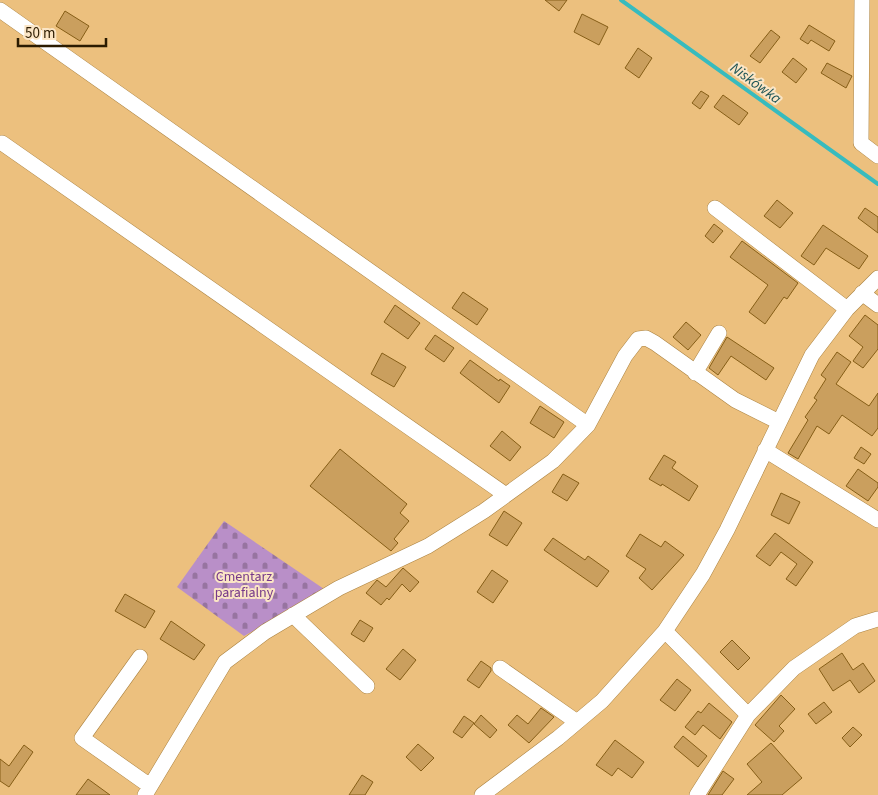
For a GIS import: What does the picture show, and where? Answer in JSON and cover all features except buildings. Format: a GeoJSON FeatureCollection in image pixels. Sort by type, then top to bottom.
{"type":"FeatureCollection","features":[{"type":"Feature","properties":{"kind":"street"},"geometry":{"type":"LineString","coordinates":[[862,0],[861,143],[878,156]]}},
{"type":"Feature","properties":{"kind":"street"},"geometry":{"type":"LineString","coordinates":[[0,10],[588,425]]}},
{"type":"Feature","properties":{"kind":"street"},"geometry":{"type":"LineString","coordinates":[[2,143],[506,495]]}},
{"type":"Feature","properties":{"kind":"street"},"geometry":{"type":"LineString","coordinates":[[715,208],[847,309]]}},
{"type":"Feature","properties":{"kind":"street"},"geometry":{"type":"LineString","coordinates":[[482,795],[602,702],[665,631],[703,574],[727,530],[812,355],[847,309],[878,278]]}},
{"type":"Feature","properties":{"kind":"street"},"geometry":{"type":"LineString","coordinates":[[862,293],[878,305]]}},
{"type":"Feature","properties":{"kind":"street"},"geometry":{"type":"LineString","coordinates":[[695,373],[719,333]]}},
{"type":"Feature","properties":{"kind":"street"},"geometry":{"type":"LineString","coordinates":[[140,658],[82,738],[148,791],[225,662],[293,615],[338,588],[428,546],[506,495],[553,461],[588,425],[625,356],[638,339],[646,338],[655,342],[695,373],[735,400],[779,422]]}},
{"type":"Feature","properties":{"kind":"street"},"geometry":{"type":"LineString","coordinates":[[765,450],[878,520]]}},
{"type":"Feature","properties":{"kind":"street"},"geometry":{"type":"LineString","coordinates":[[293,615],[367,686]]}},
{"type":"Feature","properties":{"kind":"street"},"geometry":{"type":"LineString","coordinates":[[697,795],[748,715],[794,668],[854,626],[878,619]]}},
{"type":"Feature","properties":{"kind":"street"},"geometry":{"type":"LineString","coordinates":[[665,631],[748,715]]}},
{"type":"Feature","properties":{"kind":"street"},"geometry":{"type":"LineString","coordinates":[[500,668],[577,722]]}},
{"type":"Feature","properties":{"kind":"green space","name":"Cmentarz parafialny"},"geometry":{"type":"Polygon","coordinates":[[[224,521],[327,591],[244,636],[177,587],[224,521]]]}},
{"type":"Feature","properties":{"kind":"waterway","name":"Niskówka"},"geometry":{"type":"LineString","coordinates":[[621,0],[878,184]]}}]}
